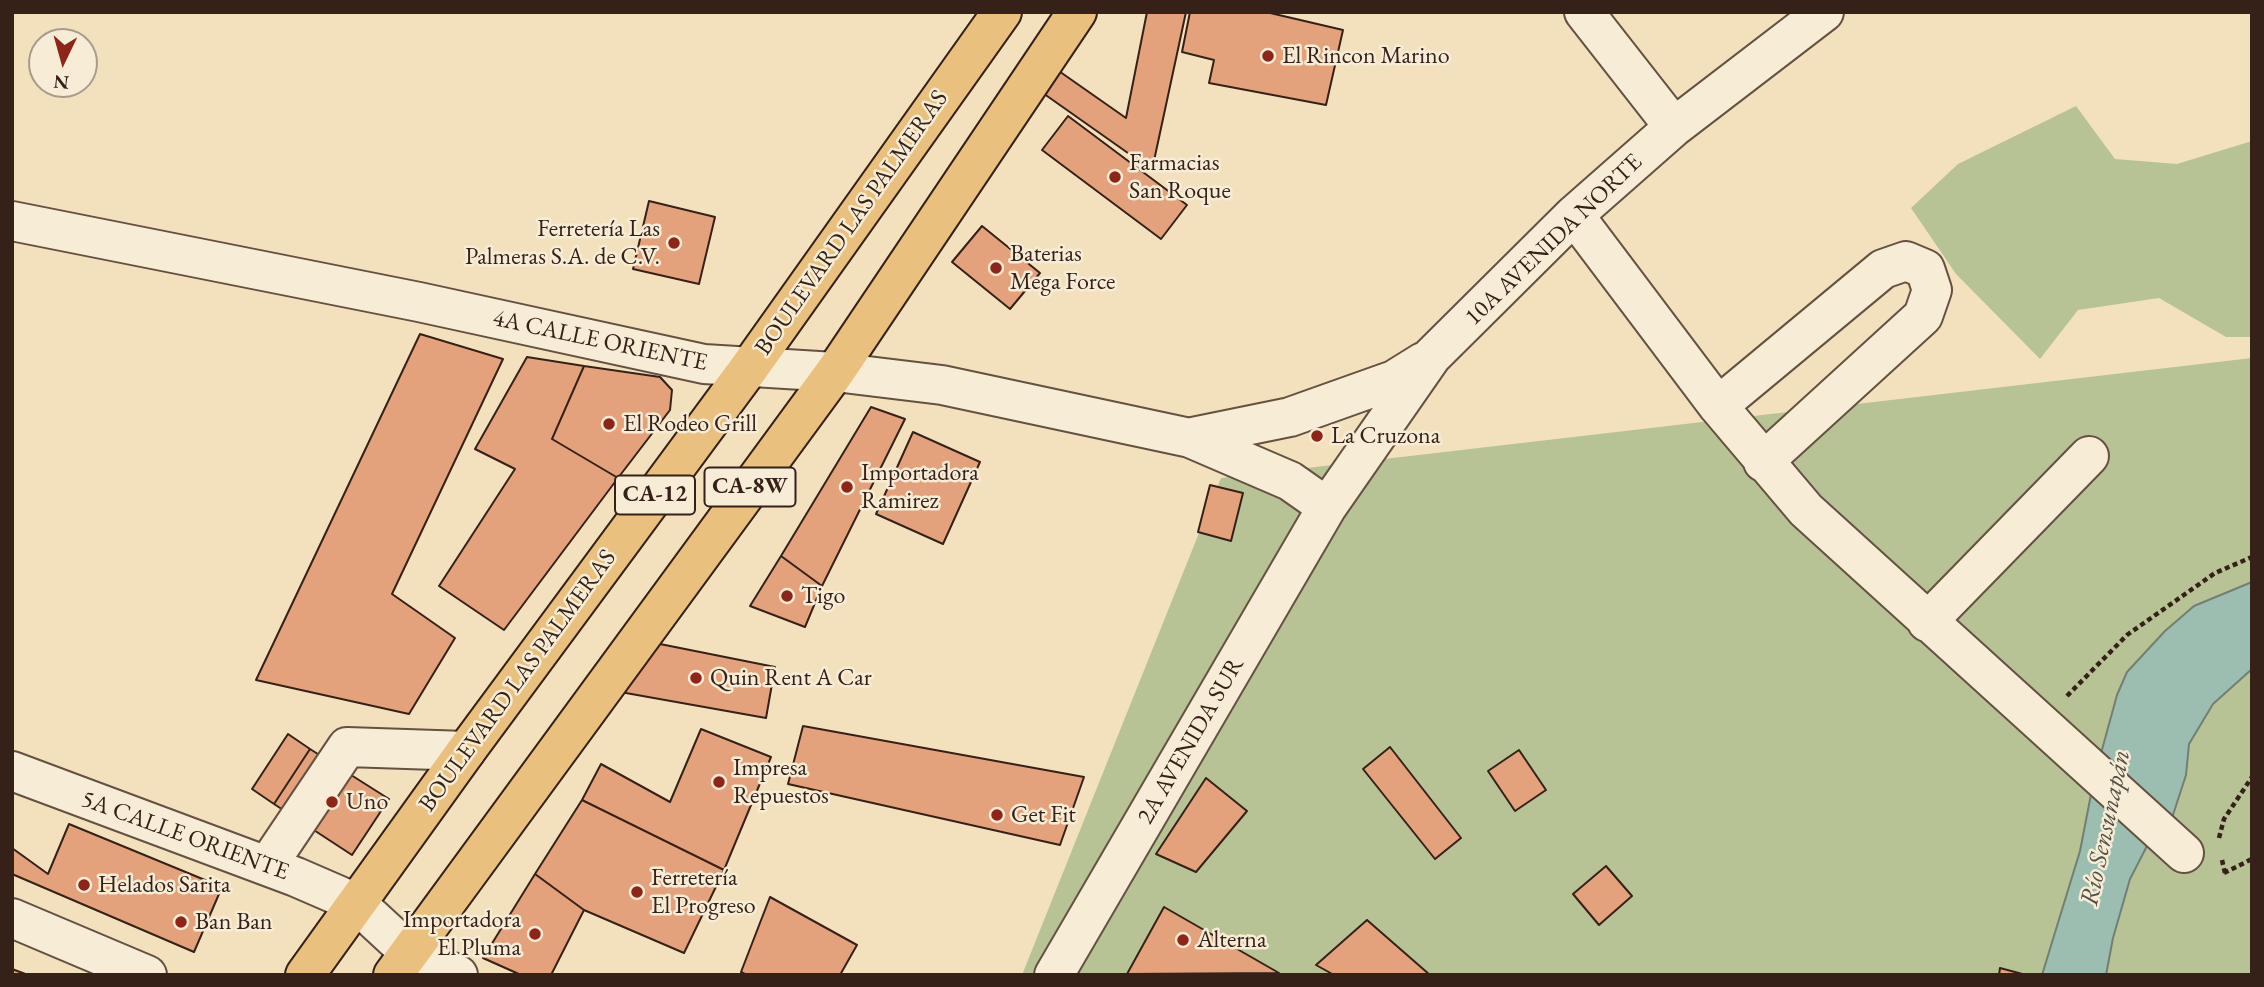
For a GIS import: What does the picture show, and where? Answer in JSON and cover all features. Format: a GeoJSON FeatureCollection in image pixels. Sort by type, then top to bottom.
{"type":"FeatureCollection","features":[{"type":"Feature","properties":{"kind":"main road","name":"BOULEVARD LAS PALMERAS"},"geometry":{"type":"LineString","coordinates":[[305,975],[748,368],[1002,12]]}},
{"type":"Feature","properties":{"kind":"main road","name":"CA-8W"},"geometry":{"type":"LineString","coordinates":[[401,963],[835,372],[1077,12]]}},
{"type":"Feature","properties":{"kind":"street"},"geometry":{"type":"LineString","coordinates":[[1584,12],[1674,127]]}},
{"type":"Feature","properties":{"kind":"street","name":"10A AVENIDA NORTE"},"geometry":{"type":"LineString","coordinates":[[1327,507],[1432,356],[1574,215],[1674,127],[1824,12]]}},
{"type":"Feature","properties":{"kind":"street"},"geometry":{"type":"LineString","coordinates":[[1574,215],[1718,406],[1806,510],[2086,764],[2207,849]]}},
{"type":"Feature","properties":{"kind":"street","name":"4A CALLE ORIENTE"},"geometry":{"type":"LineString","coordinates":[[12,221],[419,302],[704,365],[835,372],[942,385],[1190,438],[1272,472],[1327,507]]}},
{"type":"Feature","properties":{"kind":"street"},"geometry":{"type":"LineString","coordinates":[[1718,406],[1883,269],[1906,261],[1925,268],[1932,290],[1923,316],[1763,462]]}},
{"type":"Feature","properties":{"kind":"street","name":"4A CALLE ORIENTE"},"geometry":{"type":"LineString","coordinates":[[1190,438],[1290,417],[1394,380],[1432,356]]}},
{"type":"Feature","properties":{"kind":"street"},"geometry":{"type":"LineString","coordinates":[[1927,622],[2089,456]]}},
{"type":"Feature","properties":{"kind":"street","name":"2A AVENIDA SUR"},"geometry":{"type":"LineString","coordinates":[[1054,975],[1327,507]]}},
{"type":"Feature","properties":{"kind":"street"},"geometry":{"type":"LineString","coordinates":[[267,866],[347,747],[466,751]]}},
{"type":"Feature","properties":{"kind":"street","name":"5A CALLE ORIENTE"},"geometry":{"type":"LineString","coordinates":[[12,771],[267,866],[356,903],[401,963],[458,975]]}},
{"type":"Feature","properties":{"kind":"street"},"geometry":{"type":"LineString","coordinates":[[12,918],[147,975]]}},
{"type":"Feature","properties":{"kind":"path"},"geometry":{"type":"LineString","coordinates":[[2042,722],[2127,635],[2215,573],[2252,557]]}},
{"type":"Feature","properties":{"kind":"path"},"geometry":{"type":"LineString","coordinates":[[2225,873],[2207,849],[2252,777]]}},
{"type":"Feature","properties":{"kind":"green space"},"geometry":{"type":"Polygon","coordinates":[[[2076,106],[2115,159],[2177,164],[2252,141],[2252,337],[2226,337],[2159,298],[2078,310],[2040,359],[1956,274],[1911,208],[1958,164],[2076,106]]]}},
{"type":"Feature","properties":{"kind":"green space"},"geometry":{"type":"Polygon","coordinates":[[[2252,358],[2252,975],[1022,975],[1221,478],[2252,358]]]}},
{"type":"Feature","properties":{"kind":"water","name":"Río Sensunapán"},"geometry":{"type":"Polygon","coordinates":[[[2252,582],[2252,669],[2213,704],[2189,744],[2186,775],[2172,818],[2148,844],[2130,879],[2113,938],[2106,975],[2042,975],[2080,851],[2094,779],[2117,695],[2127,672],[2165,631],[2194,606],[2252,582]]]}},
{"type":"Feature","properties":{"kind":"building"},"geometry":{"type":"Polygon","coordinates":[[[1147,12],[1186,12],[1152,170],[1040,91],[1056,69],[1126,118],[1147,12]]]}},
{"type":"Feature","properties":{"kind":"building","name":"El Rincon Marino"},"geometry":{"type":"Polygon","coordinates":[[[1190,12],[1266,12],[1343,30],[1326,105],[1209,83],[1214,60],[1182,52],[1190,12]]]}},
{"type":"Feature","properties":{"kind":"building","name":"Farmacias San Roque"},"geometry":{"type":"Polygon","coordinates":[[[1068,116],[1187,205],[1161,239],[1042,150],[1068,116]]]}},
{"type":"Feature","properties":{"kind":"building","name":"Ferretería Las Palmeras S.A. de C.V."},"geometry":{"type":"Polygon","coordinates":[[[649,201],[715,217],[699,284],[633,269],[649,201]]]}},
{"type":"Feature","properties":{"kind":"building","name":"Baterias Mega Force"},"geometry":{"type":"Polygon","coordinates":[[[982,226],[1040,273],[1010,309],[952,262],[982,226]]]}},
{"type":"Feature","properties":{"kind":"building"},"geometry":{"type":"Polygon","coordinates":[[[420,334],[503,359],[392,594],[455,638],[409,714],[256,680],[420,334]]]}},
{"type":"Feature","properties":{"kind":"building"},"geometry":{"type":"Polygon","coordinates":[[[527,357],[584,366],[552,439],[618,478],[504,630],[439,586],[515,469],[475,449],[527,357]]]}},
{"type":"Feature","properties":{"kind":"building","name":"El Rodeo Grill"},"geometry":{"type":"Polygon","coordinates":[[[584,366],[660,377],[672,390],[670,410],[618,478],[552,439],[584,366]]]}},
{"type":"Feature","properties":{"kind":"building","name":"Importadora Ramirez"},"geometry":{"type":"Polygon","coordinates":[[[871,407],[905,419],[822,586],[781,556],[871,407]]]}},
{"type":"Feature","properties":{"kind":"building"},"geometry":{"type":"Polygon","coordinates":[[[913,432],[980,462],[943,544],[876,514],[913,432]]]}},
{"type":"Feature","properties":{"kind":"building"},"geometry":{"type":"Polygon","coordinates":[[[1210,485],[1243,493],[1231,541],[1198,532],[1210,485]]]}},
{"type":"Feature","properties":{"kind":"building","name":"Tigo"},"geometry":{"type":"Polygon","coordinates":[[[781,556],[822,586],[805,627],[750,606],[781,556]]]}},
{"type":"Feature","properties":{"kind":"building","name":"Quin Rent A Car"},"geometry":{"type":"Polygon","coordinates":[[[650,642],[775,667],[766,718],[609,690],[650,642]]]}},
{"type":"Feature","properties":{"kind":"building","name":"Get Fit"},"geometry":{"type":"Polygon","coordinates":[[[803,726],[1084,777],[1060,845],[788,784],[803,726]]]}},
{"type":"Feature","properties":{"kind":"building","name":"Impresa Repuestos"},"geometry":{"type":"Polygon","coordinates":[[[701,729],[771,757],[724,870],[582,800],[601,764],[670,802],[701,729]]]}},
{"type":"Feature","properties":{"kind":"building"},"geometry":{"type":"Polygon","coordinates":[[[288,734],[310,749],[274,804],[252,789],[288,734]]]}},
{"type":"Feature","properties":{"kind":"building"},"geometry":{"type":"Polygon","coordinates":[[[1390,747],[1461,838],[1435,859],[1363,769],[1390,747]]]}},
{"type":"Feature","properties":{"kind":"building","name":"Uno"},"geometry":{"type":"Polygon","coordinates":[[[310,749],[389,799],[352,855],[274,804],[310,749]]]}},
{"type":"Feature","properties":{"kind":"building"},"geometry":{"type":"Polygon","coordinates":[[[1519,750],[1546,790],[1515,811],[1488,771],[1519,750]]]}},
{"type":"Feature","properties":{"kind":"building"},"geometry":{"type":"Polygon","coordinates":[[[1206,778],[1247,811],[1196,872],[1156,854],[1206,778]]]}},
{"type":"Feature","properties":{"kind":"building","name":"Ferretería El Progreso"},"geometry":{"type":"Polygon","coordinates":[[[582,800],[724,870],[684,953],[584,910],[535,874],[582,800]]]}},
{"type":"Feature","properties":{"kind":"building"},"geometry":{"type":"Polygon","coordinates":[[[69,824],[222,887],[194,952],[12,874],[12,848],[48,874],[69,824]]]}},
{"type":"Feature","properties":{"kind":"building"},"geometry":{"type":"Polygon","coordinates":[[[1606,866],[1632,896],[1599,925],[1573,894],[1606,866]]]}},
{"type":"Feature","properties":{"kind":"building","name":"Importadora El Pluma"},"geometry":{"type":"Polygon","coordinates":[[[535,874],[584,910],[551,975],[521,975],[483,958],[535,874]]]}},
{"type":"Feature","properties":{"kind":"building"},"geometry":{"type":"Polygon","coordinates":[[[770,897],[857,945],[840,975],[747,975],[741,972],[770,897]]]}},
{"type":"Feature","properties":{"kind":"building","name":"Alterna"},"geometry":{"type":"Polygon","coordinates":[[[1164,907],[1279,973],[1127,974],[1164,907]]]}},
{"type":"Feature","properties":{"kind":"building"},"geometry":{"type":"Polygon","coordinates":[[[1367,920],[1430,975],[1334,975],[1316,965],[1367,920]]]}},
{"type":"Feature","properties":{"kind":"building"},"geometry":{"type":"Polygon","coordinates":[[[2000,968],[2026,975],[1999,975],[2000,968]]]}},
{"type":"Feature","properties":{"kind":"building"},"geometry":{"type":"Polygon","coordinates":[[[12,969],[28,975],[12,975],[12,969]]]}},
{"type":"Feature","properties":{"kind":"place","name":"El Rincon Marino"},"geometry":{"type":"Point","coordinates":[1268,56]}},
{"type":"Feature","properties":{"kind":"place","name":"Farmacias San Roque"},"geometry":{"type":"Point","coordinates":[1115,177]}},
{"type":"Feature","properties":{"kind":"place","name":"Ferretería Las Palmeras S.A. de C.V."},"geometry":{"type":"Point","coordinates":[674,243]}},
{"type":"Feature","properties":{"kind":"place","name":"Baterias Mega Force"},"geometry":{"type":"Point","coordinates":[996,268]}},
{"type":"Feature","properties":{"kind":"place","name":"El Rodeo Grill"},"geometry":{"type":"Point","coordinates":[609,424]}},
{"type":"Feature","properties":{"kind":"place","name":"La Cruzona"},"geometry":{"type":"Point","coordinates":[1317,436]}},
{"type":"Feature","properties":{"kind":"place","name":"Importadora Ramirez"},"geometry":{"type":"Point","coordinates":[847,487]}},
{"type":"Feature","properties":{"kind":"place","name":"Tigo"},"geometry":{"type":"Point","coordinates":[787,596]}},
{"type":"Feature","properties":{"kind":"place","name":"Quin Rent A Car"},"geometry":{"type":"Point","coordinates":[696,678]}},
{"type":"Feature","properties":{"kind":"place","name":"Impresa Repuestos"},"geometry":{"type":"Point","coordinates":[719,782]}},
{"type":"Feature","properties":{"kind":"place","name":"Uno"},"geometry":{"type":"Point","coordinates":[332,802]}},
{"type":"Feature","properties":{"kind":"place","name":"Get Fit"},"geometry":{"type":"Point","coordinates":[997,815]}},
{"type":"Feature","properties":{"kind":"place","name":"Helados Sarita"},"geometry":{"type":"Point","coordinates":[84,885]}},
{"type":"Feature","properties":{"kind":"place","name":"Ferretería El Progreso"},"geometry":{"type":"Point","coordinates":[637,892]}},
{"type":"Feature","properties":{"kind":"place","name":"Ban Ban"},"geometry":{"type":"Point","coordinates":[181,922]}},
{"type":"Feature","properties":{"kind":"place","name":"Importadora El Pluma"},"geometry":{"type":"Point","coordinates":[535,934]}},
{"type":"Feature","properties":{"kind":"place","name":"Alterna"},"geometry":{"type":"Point","coordinates":[1183,940]}}]}
